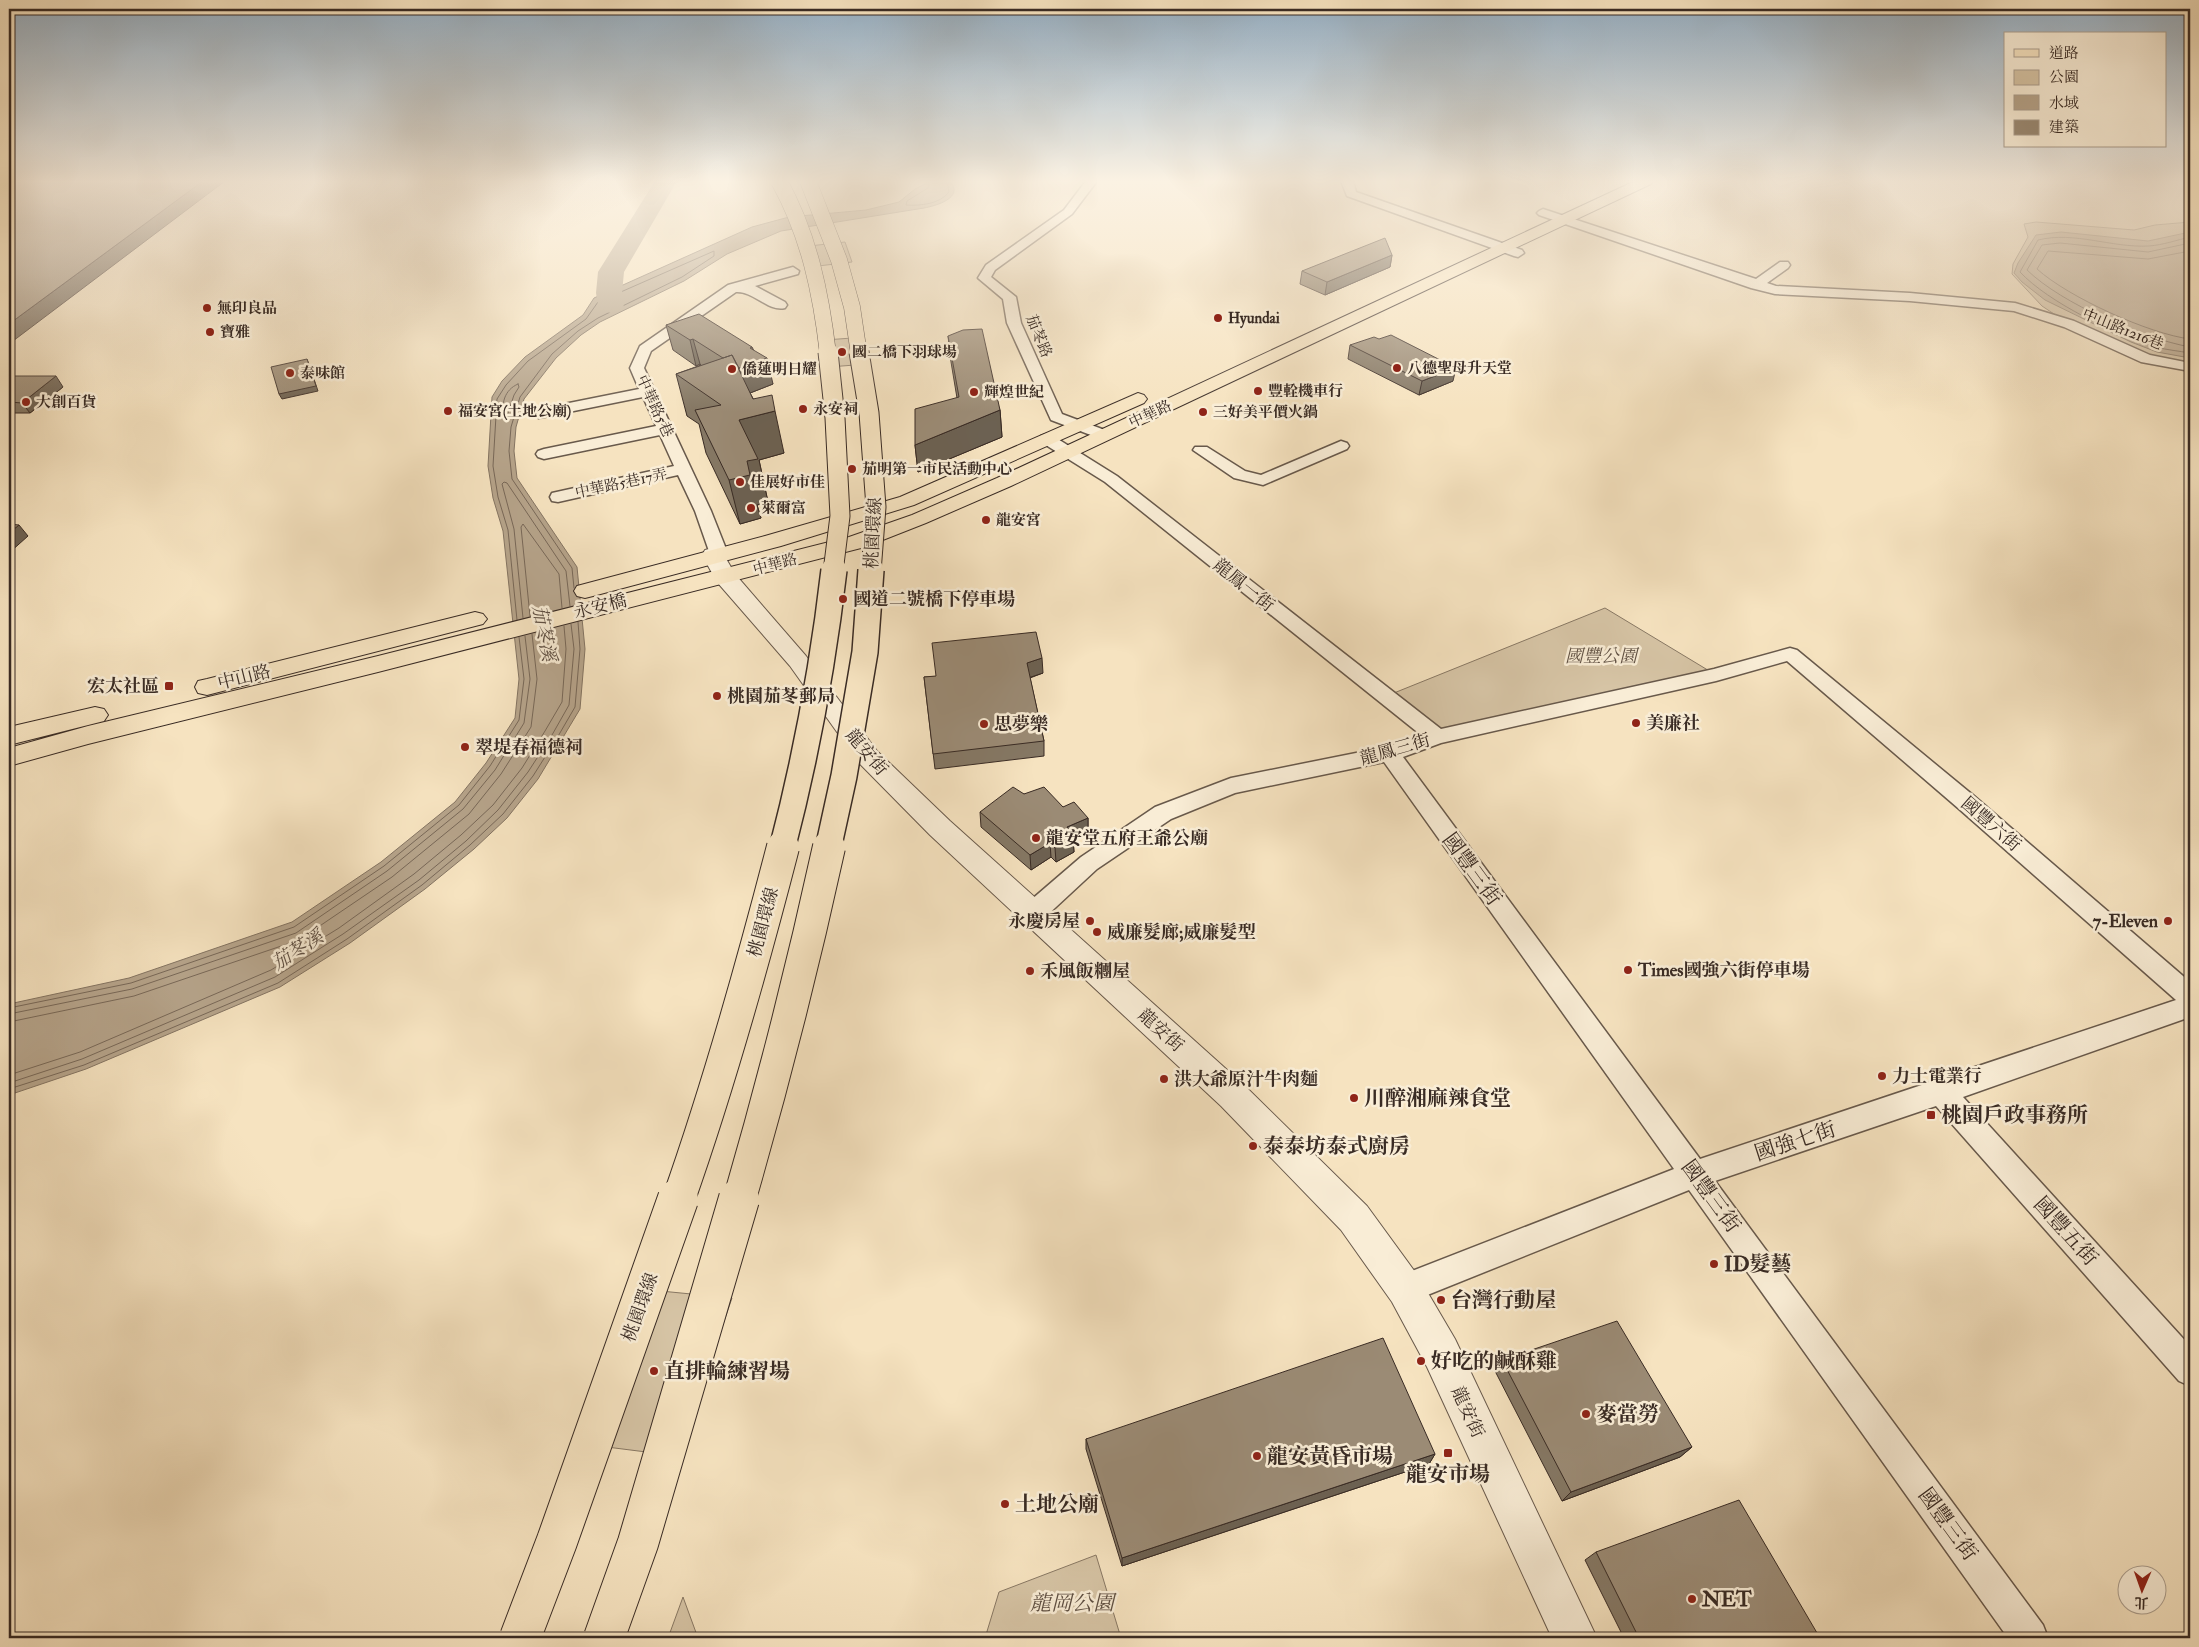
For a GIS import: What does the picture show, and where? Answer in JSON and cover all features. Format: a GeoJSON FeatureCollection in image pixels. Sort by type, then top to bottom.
{"type":"FeatureCollection","features":[{"type":"Feature","properties":{"kind":"main road","name":"桃園環線"},"geometry":{"type":"LineString","coordinates":[[520,1638],[560,1532],[707,1118],[761,932],[799,783],[824,652],[840,516],[835,418],[823,309],[811,258]]}},
{"type":"Feature","properties":{"kind":"main road","name":"桃園環線"},"geometry":{"type":"LineString","coordinates":[[604,1638],[638,1543],[764,1114],[812,926],[844,776],[864,652],[876,507],[869,413],[852,307],[837,258]]}},
{"type":"Feature","properties":{"kind":"main road","name":"中華路"},"geometry":{"type":"LineString","coordinates":[[719,562],[857,542],[919,519],[1496,258]]}},
{"type":"Feature","properties":{"kind":"main road","name":"中華路"},"geometry":{"type":"LineString","coordinates":[[634,588],[719,562],[782,538],[907,501],[1150,394]]}},
{"type":"Feature","properties":{"kind":"main road","name":"永安橋"},"geometry":{"type":"LineString","coordinates":[[478,628],[634,588]]}},
{"type":"Feature","properties":{"kind":"main road","name":"中山路"},"geometry":{"type":"LineString","coordinates":[[9,736],[478,628]]}},
{"type":"Feature","properties":{"kind":"main road","name":"中山路"},"geometry":{"type":"LineString","coordinates":[[9,757],[88,735],[378,664],[478,628]]}},
{"type":"Feature","properties":{"kind":"street","name":"茄苳路"},"geometry":{"type":"LineString","coordinates":[[1004,258],[990,268],[984,278],[1009,298],[1014,324],[1056,417],[1079,425]]}},
{"type":"Feature","properties":{"kind":"street","name":"中山路1216巷"},"geometry":{"type":"LineString","coordinates":[[1676,258],[1775,290],[1910,297],[2015,307],[2069,324],[2146,359],[2190,367]]}},
{"type":"Feature","properties":{"kind":"street"},"geometry":{"type":"LineString","coordinates":[[1756,285],[1784,265]]}},
{"type":"Feature","properties":{"kind":"street","name":"中華路5巷"},"geometry":{"type":"LineString","coordinates":[[719,562],[703,511],[637,368],[645,349],[733,288],[793,271]]}},
{"type":"Feature","properties":{"kind":"street"},"geometry":{"type":"LineString","coordinates":[[733,288],[748,286],[780,305]]}},
{"type":"Feature","properties":{"kind":"street"},"geometry":{"type":"LineString","coordinates":[[539,413],[647,392]]}},
{"type":"Feature","properties":{"kind":"street"},"geometry":{"type":"LineString","coordinates":[[1079,425],[1104,436]]}},
{"type":"Feature","properties":{"kind":"street"},"geometry":{"type":"LineString","coordinates":[[544,454],[665,429]]}},
{"type":"Feature","properties":{"kind":"street","name":"龍鳳一街"},"geometry":{"type":"LineString","coordinates":[[1048,439],[1111,479],[1436,737]]}},
{"type":"Feature","properties":{"kind":"street"},"geometry":{"type":"LineString","coordinates":[[1201,450],[1240,475],[1262,480],[1341,446]]}},
{"type":"Feature","properties":{"kind":"street","name":"中華路5巷17弄"},"geometry":{"type":"LineString","coordinates":[[558,497],[683,469]]}},
{"type":"Feature","properties":{"kind":"street","name":"龍安街"},"geometry":{"type":"LineString","coordinates":[[719,562],[798,661],[868,757],[940,828],[1233,1096],[1354,1218],[1405,1289],[1441,1353],[1575,1638]]}},
{"type":"Feature","properties":{"kind":"street","name":"龍鳳三街"},"geometry":{"type":"LineString","coordinates":[[1033,913],[1089,863],[1163,814],[1231,786],[1390,754],[1436,737],[1716,675],[1790,654]]}},
{"type":"Feature","properties":{"kind":"street","name":"國豐六街"},"geometry":{"type":"LineString","coordinates":[[1790,654],[1966,802],[2190,997]]}},
{"type":"Feature","properties":{"kind":"street","name":"國豐三街"},"geometry":{"type":"LineString","coordinates":[[1390,754],[1696,1174],[2030,1638]]}},
{"type":"Feature","properties":{"kind":"street","name":"國強七街"},"geometry":{"type":"LineString","coordinates":[[1405,1289],[1696,1174],[2190,1006]]}},
{"type":"Feature","properties":{"kind":"street","name":"國豐五街"},"geometry":{"type":"LineString","coordinates":[[1941,1092],[2190,1370]]}},
{"type":"Feature","properties":{"kind":"green space"},"geometry":{"type":"Polygon","coordinates":[[[814,258],[851,258],[852,262],[818,266],[814,258]]]}},
{"type":"Feature","properties":{"kind":"green space"},"geometry":{"type":"Polygon","coordinates":[[[2016,258],[2190,258],[2190,364],[2164,361],[2063,320],[2042,306],[2012,274],[2013,264],[2016,258]]]}},
{"type":"Feature","properties":{"kind":"green space","name":"國二橋下羽球場"},"geometry":{"type":"Polygon","coordinates":[[[852,338],[855,365],[829,367],[825,340],[852,338]]]}},
{"type":"Feature","properties":{"kind":"green space","name":"國豐公園"},"geometry":{"type":"Polygon","coordinates":[[[1605,608],[1716,675],[1437,737],[1384,697],[1605,608]]]}},
{"type":"Feature","properties":{"kind":"green space","name":"直排輪練習場"},"geometry":{"type":"Polygon","coordinates":[[[630,1288],[732,1298],[678,1456],[575,1443],[630,1288]]]}},
{"type":"Feature","properties":{"kind":"green space","name":"龍岡公園"},"geometry":{"type":"Polygon","coordinates":[[[1096,1555],[1121,1638],[985,1638],[999,1592],[1096,1555]]]}},
{"type":"Feature","properties":{"kind":"green space"},"geometry":{"type":"Polygon","coordinates":[[[683,1597],[698,1638],[668,1638],[683,1597]]]}},
{"type":"Feature","properties":{"kind":"water","name":"茄苳溪"},"geometry":{"type":"Polygon","coordinates":[[[683,258],[721,258],[684,281],[600,322],[581,335],[556,358],[524,399],[516,427],[514,451],[517,478],[577,567],[585,649],[580,709],[538,779],[507,818],[474,849],[425,889],[350,943],[280,987],[86,1069],[9,1095],[9,1004],[129,978],[292,922],[381,862],[455,802],[486,763],[515,718],[519,679],[503,531],[493,498],[488,466],[492,397],[502,381],[525,357],[583,315],[594,298],[683,258]]]}},
{"type":"Feature","properties":{"kind":"water"},"geometry":{"type":"Polygon","coordinates":[[[2021,258],[2190,258],[2190,358],[2157,352],[2131,342],[2045,300],[2022,282],[2014,273],[2021,258]]]}},
{"type":"Feature","properties":{"kind":"building"},"geometry":{"type":"Polygon","coordinates":[[[9,258],[99,258],[9,324],[9,258]]]}},
{"type":"Feature","properties":{"kind":"building"},"geometry":{"type":"Polygon","coordinates":[[[1335,258],[1385,258],[1327,282],[1302,271],[1335,258]]]}},
{"type":"Feature","properties":{"kind":"building"},"geometry":{"type":"Polygon","coordinates":[[[699,314],[767,358],[739,368],[732,355],[723,358],[666,325],[699,314]]]}},
{"type":"Feature","properties":{"kind":"building"},"geometry":{"type":"Polygon","coordinates":[[[982,329],[1000,410],[915,445],[915,409],[959,397],[948,336],[963,330],[982,329]]]}},
{"type":"Feature","properties":{"kind":"building"},"geometry":{"type":"Polygon","coordinates":[[[1391,335],[1456,368],[1422,381],[1350,345],[1374,337],[1379,339],[1391,335]]]}},
{"type":"Feature","properties":{"kind":"building"},"geometry":{"type":"Polygon","coordinates":[[[732,355],[753,399],[772,395],[775,411],[739,420],[758,459],[747,461],[750,475],[729,480],[695,410],[721,405],[676,374],[732,355]]]}},
{"type":"Feature","properties":{"kind":"building"},"geometry":{"type":"Polygon","coordinates":[[[307,359],[316,386],[279,394],[271,367],[307,359]]]}},
{"type":"Feature","properties":{"kind":"building"},"geometry":{"type":"Polygon","coordinates":[[[9,376],[56,376],[22,403],[9,402],[9,376]]]}},
{"type":"Feature","properties":{"kind":"building"},"geometry":{"type":"Polygon","coordinates":[[[9,524],[19,525],[9,533],[9,524]]]}},
{"type":"Feature","properties":{"kind":"building","name":"思夢樂"},"geometry":{"type":"Polygon","coordinates":[[[1036,632],[1042,658],[1027,663],[1044,741],[933,754],[924,677],[936,676],[932,643],[1036,632]]]}},
{"type":"Feature","properties":{"kind":"building","name":"龍安堂五府王爺公廟"},"geometry":{"type":"Polygon","coordinates":[[[1013,787],[1024,794],[1044,787],[1063,807],[1074,802],[1088,818],[1067,827],[1073,837],[1055,848],[1050,843],[1030,855],[980,812],[1013,787]]]}},
{"type":"Feature","properties":{"kind":"building","name":"麥當勞"},"geometry":{"type":"Polygon","coordinates":[[[1617,1321],[1692,1447],[1571,1492],[1502,1360],[1617,1321]]]}},
{"type":"Feature","properties":{"kind":"building","name":"龍安黃昏市場"},"geometry":{"type":"Polygon","coordinates":[[[1383,1338],[1435,1454],[1122,1558],[1086,1439],[1383,1338]]]}},
{"type":"Feature","properties":{"kind":"building","name":"NET"},"geometry":{"type":"Polygon","coordinates":[[[1739,1500],[1820,1638],[1639,1638],[1596,1552],[1739,1500]]]}},
{"type":"Feature","properties":{"kind":"waterway"},"geometry":{"type":"LineString","coordinates":[[611,305],[609,293],[611,272],[620,258]]}},
{"type":"Feature","properties":{"kind":"place","name":"無印良品"},"geometry":{"type":"Point","coordinates":[207,308]}},
{"type":"Feature","properties":{"kind":"place","name":"Hyundai"},"geometry":{"type":"Point","coordinates":[1218,318]}},
{"type":"Feature","properties":{"kind":"place","name":"寶雅"},"geometry":{"type":"Point","coordinates":[210,332]}},
{"type":"Feature","properties":{"kind":"place","name":"國二橋下羽球場"},"geometry":{"type":"Point","coordinates":[842,352]}},
{"type":"Feature","properties":{"kind":"place","name":"八德聖母升天堂"},"geometry":{"type":"Point","coordinates":[1397,368]}},
{"type":"Feature","properties":{"kind":"place","name":"僑蓮明日耀"},"geometry":{"type":"Point","coordinates":[732,369]}},
{"type":"Feature","properties":{"kind":"place","name":"泰味館"},"geometry":{"type":"Point","coordinates":[290,373]}},
{"type":"Feature","properties":{"kind":"place","name":"豐輇機車行"},"geometry":{"type":"Point","coordinates":[1258,391]}},
{"type":"Feature","properties":{"kind":"place","name":"輝煌世紀"},"geometry":{"type":"Point","coordinates":[974,392]}},
{"type":"Feature","properties":{"kind":"place","name":"大創百貨"},"geometry":{"type":"Point","coordinates":[26,402]}},
{"type":"Feature","properties":{"kind":"place","name":"永安祠"},"geometry":{"type":"Point","coordinates":[803,409]}},
{"type":"Feature","properties":{"kind":"place","name":"福安宮(土地公廟)"},"geometry":{"type":"Point","coordinates":[448,411]}},
{"type":"Feature","properties":{"kind":"place","name":"三好美平價火鍋"},"geometry":{"type":"Point","coordinates":[1203,412]}},
{"type":"Feature","properties":{"kind":"place","name":"茄明第一市民活動中心"},"geometry":{"type":"Point","coordinates":[852,469]}},
{"type":"Feature","properties":{"kind":"place","name":"佳展好市佳"},"geometry":{"type":"Point","coordinates":[740,482]}},
{"type":"Feature","properties":{"kind":"place","name":"萊爾富"},"geometry":{"type":"Point","coordinates":[751,508]}},
{"type":"Feature","properties":{"kind":"place","name":"龍安宮"},"geometry":{"type":"Point","coordinates":[986,520]}},
{"type":"Feature","properties":{"kind":"place","name":"國道二號橋下停車場"},"geometry":{"type":"Point","coordinates":[843,599]}},
{"type":"Feature","properties":{"kind":"place","name":"宏太社區"},"geometry":{"type":"Point","coordinates":[169,686]}},
{"type":"Feature","properties":{"kind":"place","name":"桃園茄苳郵局"},"geometry":{"type":"Point","coordinates":[717,696]}},
{"type":"Feature","properties":{"kind":"place","name":"美廉社"},"geometry":{"type":"Point","coordinates":[1636,723]}},
{"type":"Feature","properties":{"kind":"place","name":"思夢樂"},"geometry":{"type":"Point","coordinates":[984,724]}},
{"type":"Feature","properties":{"kind":"place","name":"翠堤春福德祠"},"geometry":{"type":"Point","coordinates":[465,747]}},
{"type":"Feature","properties":{"kind":"place","name":"龍安堂五府王爺公廟"},"geometry":{"type":"Point","coordinates":[1036,838]}},
{"type":"Feature","properties":{"kind":"place","name":"永慶房屋"},"geometry":{"type":"Point","coordinates":[1090,921]}},
{"type":"Feature","properties":{"kind":"place","name":"7-Eleven"},"geometry":{"type":"Point","coordinates":[2168,921]}},
{"type":"Feature","properties":{"kind":"place","name":"威廉髮廊;威廉髮型"},"geometry":{"type":"Point","coordinates":[1097,932]}},
{"type":"Feature","properties":{"kind":"place","name":"Times國強六街停車場"},"geometry":{"type":"Point","coordinates":[1628,970]}},
{"type":"Feature","properties":{"kind":"place","name":"禾風飯糰屋"},"geometry":{"type":"Point","coordinates":[1030,971]}},
{"type":"Feature","properties":{"kind":"place","name":"力士電業行"},"geometry":{"type":"Point","coordinates":[1882,1076]}},
{"type":"Feature","properties":{"kind":"place","name":"洪大爺原汁牛肉麵"},"geometry":{"type":"Point","coordinates":[1164,1079]}},
{"type":"Feature","properties":{"kind":"place","name":"川醉湘麻辣食堂"},"geometry":{"type":"Point","coordinates":[1354,1098]}},
{"type":"Feature","properties":{"kind":"place","name":"桃園戶政事務所"},"geometry":{"type":"Point","coordinates":[1931,1115]}},
{"type":"Feature","properties":{"kind":"place","name":"泰泰坊泰式廚房"},"geometry":{"type":"Point","coordinates":[1253,1146]}},
{"type":"Feature","properties":{"kind":"place","name":"ID髮藝"},"geometry":{"type":"Point","coordinates":[1714,1264]}},
{"type":"Feature","properties":{"kind":"place","name":"台灣行動屋"},"geometry":{"type":"Point","coordinates":[1441,1300]}},
{"type":"Feature","properties":{"kind":"place","name":"好吃的鹹酥雞"},"geometry":{"type":"Point","coordinates":[1421,1361]}},
{"type":"Feature","properties":{"kind":"place","name":"直排輪練習場"},"geometry":{"type":"Point","coordinates":[654,1371]}},
{"type":"Feature","properties":{"kind":"place","name":"麥當勞"},"geometry":{"type":"Point","coordinates":[1586,1414]}},
{"type":"Feature","properties":{"kind":"place","name":"龍安市場"},"geometry":{"type":"Point","coordinates":[1448,1453]}},
{"type":"Feature","properties":{"kind":"place","name":"龍安黃昏市場"},"geometry":{"type":"Point","coordinates":[1257,1456]}},
{"type":"Feature","properties":{"kind":"place","name":"土地公廟"},"geometry":{"type":"Point","coordinates":[1005,1504]}},
{"type":"Feature","properties":{"kind":"place","name":"NET"},"geometry":{"type":"Point","coordinates":[1692,1599]}}]}
